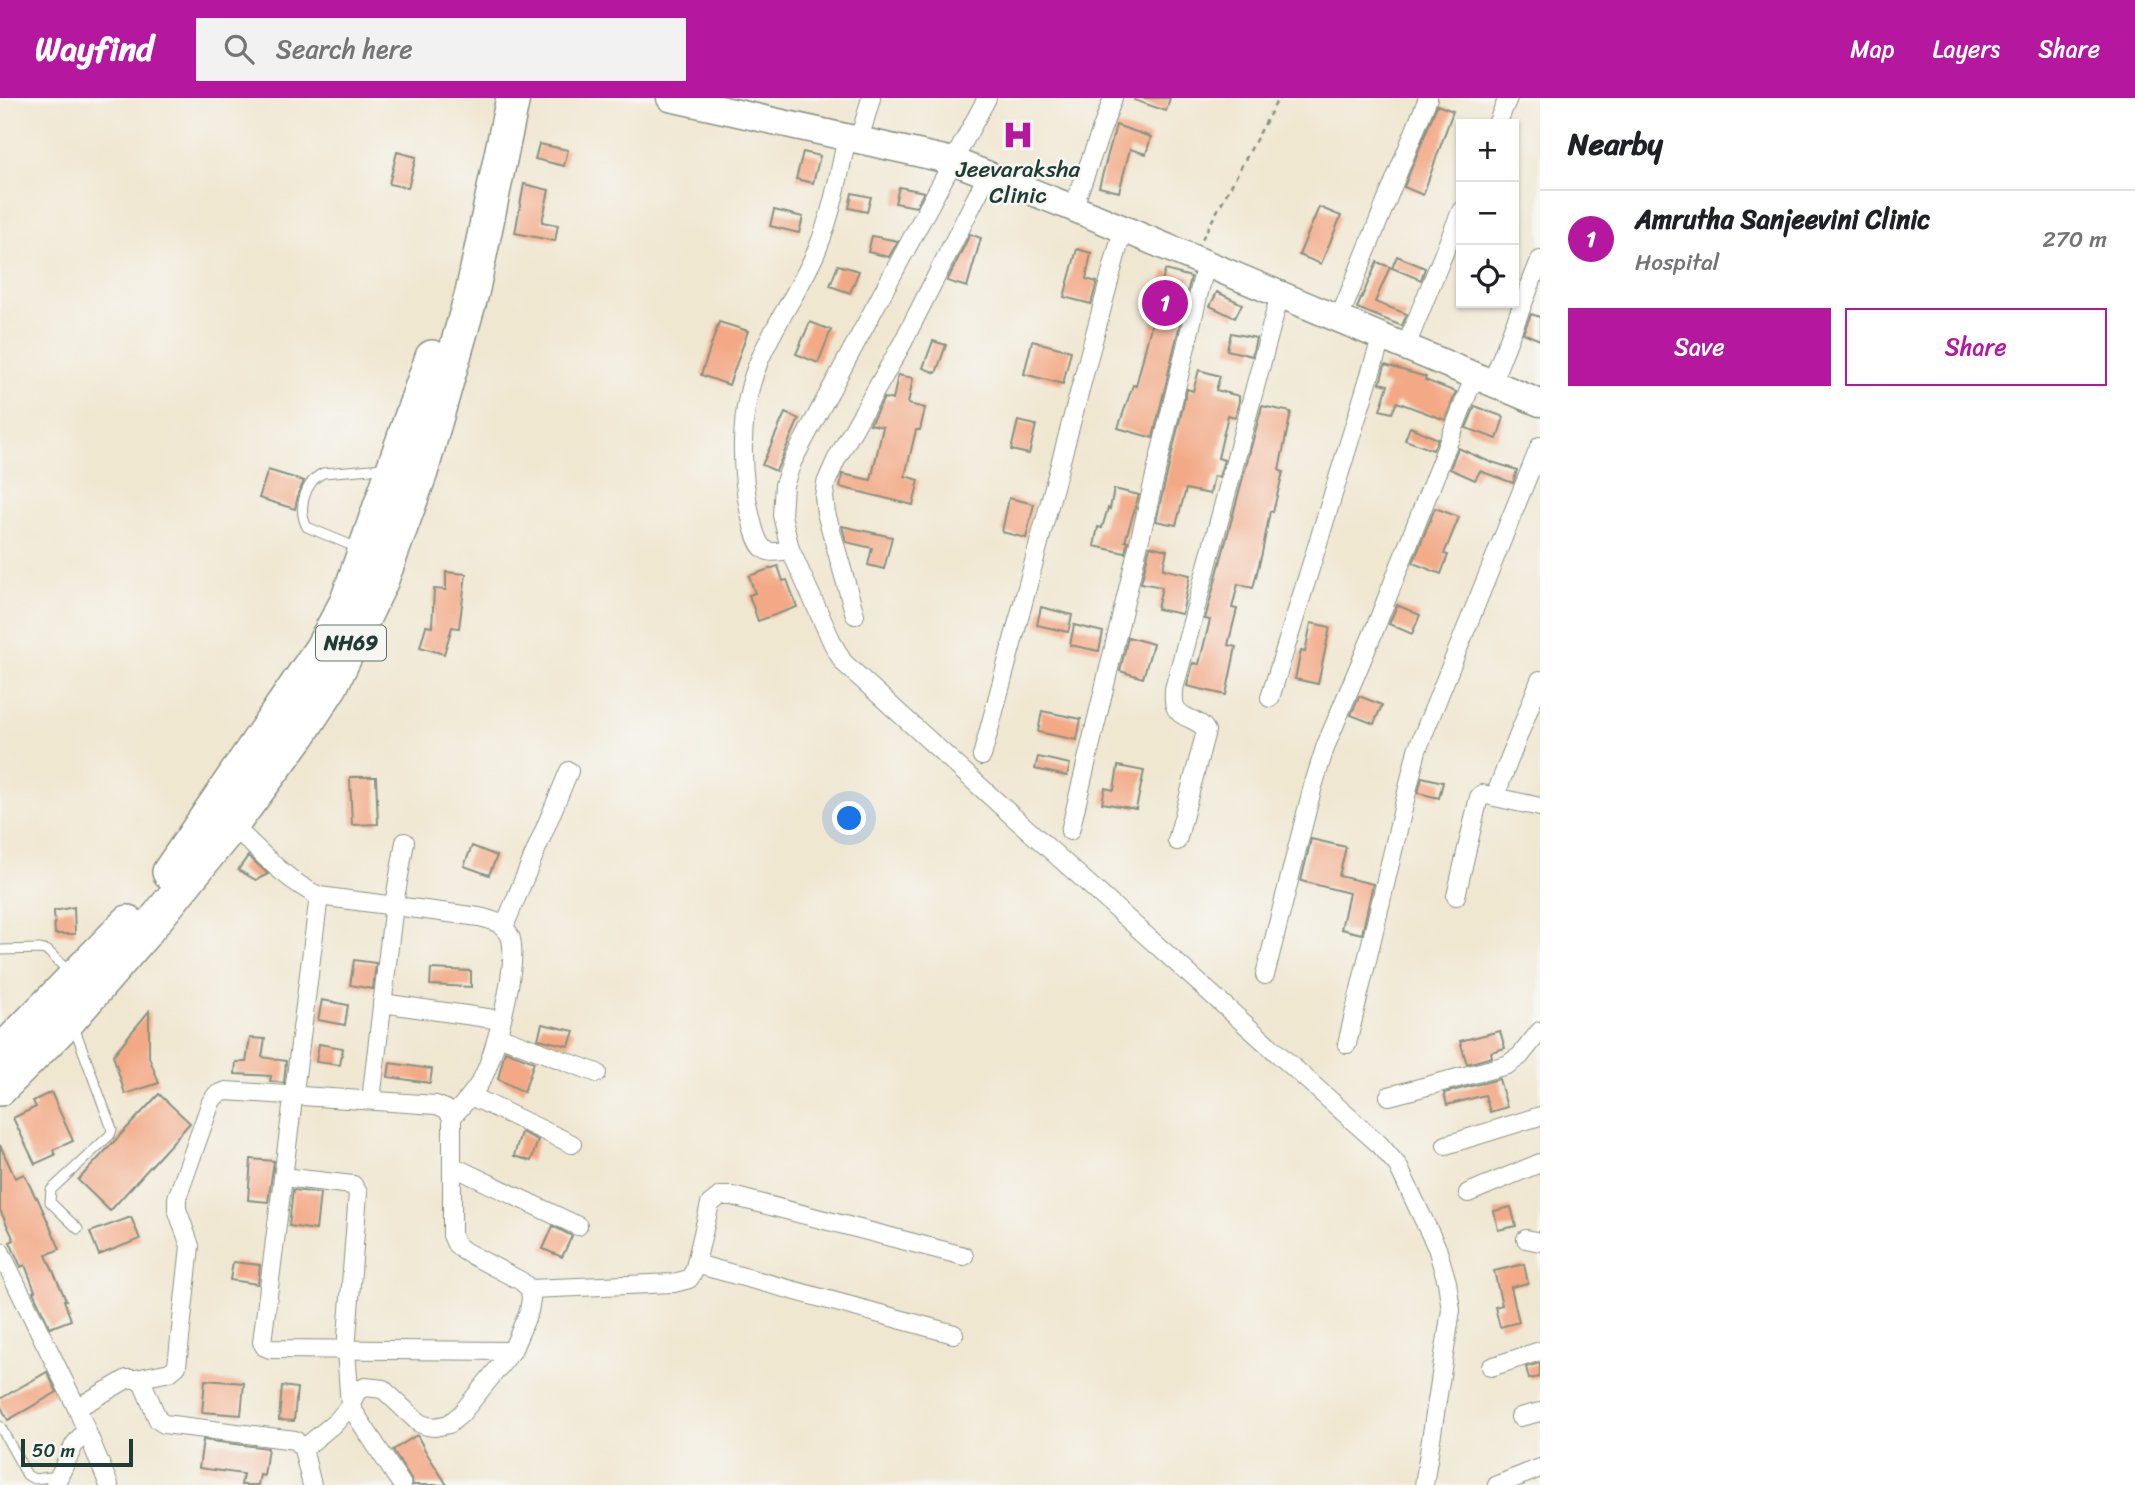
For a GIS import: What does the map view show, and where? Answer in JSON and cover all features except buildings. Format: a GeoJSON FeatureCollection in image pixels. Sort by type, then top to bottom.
{"type":"FeatureCollection","features":[{"type":"Feature","properties":{"kind":"highway","name":"NH69"},"geometry":{"type":"LineString","coordinates":[[0,1089],[71,1018],[144,935],[232,825],[299,735],[331,686],[357,606],[365,551],[444,315],[473,198],[492,98]]}},
{"type":"Feature","properties":{"kind":"highway","name":"NH69"},"geometry":{"type":"LineString","coordinates":[[0,1053],[138,912],[167,874],[321,649],[381,582],[421,472],[462,330],[513,98]]}},
{"type":"Feature","properties":{"kind":"main road"},"geometry":{"type":"LineString","coordinates":[[677,99],[969,166],[1540,403]]}},
{"type":"Feature","properties":{"kind":"street"},"geometry":{"type":"LineString","coordinates":[[790,549],[778,553],[765,550],[758,544],[749,512],[743,465],[746,408],[760,360],[817,249],[853,138],[871,98]]}},
{"type":"Feature","properties":{"kind":"street"},"geometry":{"type":"LineString","coordinates":[[855,615],[826,513],[826,483],[835,460],[902,344],[969,166],[987,98]]}},
{"type":"Feature","properties":{"kind":"street"},"geometry":{"type":"LineString","coordinates":[[1073,208],[1113,98]]}},
{"type":"Feature","properties":{"kind":"street"},"geometry":{"type":"LineString","coordinates":[[1339,319],[1428,98]]}},
{"type":"Feature","properties":{"kind":"street"},"geometry":{"type":"LineString","coordinates":[[1499,119],[1508,98]]}},
{"type":"Feature","properties":{"kind":"street"},"geometry":{"type":"LineString","coordinates":[[969,166],[792,462],[784,485],[782,515],[790,549],[843,662],[1380,1145],[1398,1166],[1437,1248],[1447,1282],[1451,1310],[1424,1485]]}},
{"type":"Feature","properties":{"kind":"street"},"geometry":{"type":"LineString","coordinates":[[1270,698],[1394,341],[1456,221]]}},
{"type":"Feature","properties":{"kind":"street"},"geometry":{"type":"LineString","coordinates":[[982,756],[1123,229]]}},
{"type":"Feature","properties":{"kind":"street"},"geometry":{"type":"LineString","coordinates":[[1070,831],[1199,260]]}},
{"type":"Feature","properties":{"kind":"street"},"geometry":{"type":"LineString","coordinates":[[1265,975],[1313,786],[1326,746],[1484,379],[1540,260]]}},
{"type":"Feature","properties":{"kind":"street"},"geometry":{"type":"LineString","coordinates":[[1177,841],[1206,731],[1203,724],[1180,713],[1175,705],[1174,689],[1280,294]]}},
{"type":"Feature","properties":{"kind":"street"},"geometry":{"type":"LineString","coordinates":[[1347,1044],[1417,750],[1540,446]]}},
{"type":"Feature","properties":{"kind":"street"},"geometry":{"type":"LineString","coordinates":[[1495,796],[1540,680]]}},
{"type":"Feature","properties":{"kind":"street"},"geometry":{"type":"LineString","coordinates":[[504,927],[569,771]]}},
{"type":"Feature","properties":{"kind":"street"},"geometry":{"type":"LineString","coordinates":[[1456,896],[1476,802],[1482,794],[1540,807]]}},
{"type":"Feature","properties":{"kind":"street"},"geometry":{"type":"LineString","coordinates":[[232,825],[290,878],[318,896],[479,917],[494,920],[504,927],[510,937],[513,954],[500,1028],[483,1077],[471,1096],[452,1117]]}},
{"type":"Feature","properties":{"kind":"street"},"geometry":{"type":"LineString","coordinates":[[371,1100],[394,904],[405,842]]}},
{"type":"Feature","properties":{"kind":"street"},"geometry":{"type":"LineString","coordinates":[[318,896],[262,1342],[270,1349],[512,1351]]}},
{"type":"Feature","properties":{"kind":"street"},"geometry":{"type":"LineString","coordinates":[[382,1003],[500,1028],[597,1073]]}},
{"type":"Feature","properties":{"kind":"street"},"geometry":{"type":"LineString","coordinates":[[1389,1096],[1507,1065],[1520,1056],[1540,1031]]}},
{"type":"Feature","properties":{"kind":"street"},"geometry":{"type":"LineString","coordinates":[[77,1408],[127,1379],[170,1372],[177,1366],[190,1246],[177,1209],[177,1198],[211,1102],[216,1095],[226,1091],[292,1095],[436,1105],[446,1109],[452,1117],[452,1235],[456,1244],[464,1251],[521,1281],[530,1289],[529,1311],[512,1351],[461,1414],[449,1424],[435,1427],[419,1423],[383,1389],[365,1387],[357,1391],[351,1406],[336,1422],[303,1449]]}},
{"type":"Feature","properties":{"kind":"street"},"geometry":{"type":"LineString","coordinates":[[471,1096],[572,1144]]}},
{"type":"Feature","properties":{"kind":"street"},"geometry":{"type":"LineString","coordinates":[[1446,1145],[1540,1116]]}},
{"type":"Feature","properties":{"kind":"street"},"geometry":{"type":"LineString","coordinates":[[1468,1193],[1540,1163]]}},
{"type":"Feature","properties":{"kind":"street"},"geometry":{"type":"LineString","coordinates":[[452,1166],[578,1226]]}},
{"type":"Feature","properties":{"kind":"street"},"geometry":{"type":"LineString","coordinates":[[283,1177],[353,1185],[358,1193],[346,1350],[351,1406],[402,1485]]}},
{"type":"Feature","properties":{"kind":"street"},"geometry":{"type":"LineString","coordinates":[[530,1289],[674,1283],[689,1279],[696,1264],[710,1204],[720,1196],[732,1196],[964,1256]]}},
{"type":"Feature","properties":{"kind":"street"},"geometry":{"type":"LineString","coordinates":[[0,1251],[77,1408],[109,1485]]}},
{"type":"Feature","properties":{"kind":"street"},"geometry":{"type":"LineString","coordinates":[[696,1264],[954,1334]]}},
{"type":"Feature","properties":{"kind":"street"},"geometry":{"type":"LineString","coordinates":[[1490,1367],[1540,1351]]}},
{"type":"Feature","properties":{"kind":"street"},"geometry":{"type":"LineString","coordinates":[[136,1379],[143,1384],[158,1420],[164,1424],[295,1440],[303,1449],[312,1485]]}},
{"type":"Feature","properties":{"kind":"street"},"geometry":{"type":"LineString","coordinates":[[1520,1418],[1540,1412]]}},
{"type":"Feature","properties":{"kind":"street"},"geometry":{"type":"LineString","coordinates":[[57,1481],[75,1445],[86,1430]]}},
{"type":"Feature","properties":{"kind":"street"},"geometry":{"type":"LineString","coordinates":[[1497,1485],[1540,1468]]}},
{"type":"Feature","properties":{"kind":"lane"},"geometry":{"type":"LineString","coordinates":[[365,551],[307,527],[302,512],[309,483],[323,473],[394,467]]}},
{"type":"Feature","properties":{"kind":"lane"},"geometry":{"type":"LineString","coordinates":[[0,950],[48,951],[74,978]]}},
{"type":"Feature","properties":{"kind":"lane"},"geometry":{"type":"LineString","coordinates":[[71,1018],[112,1129],[110,1135],[51,1190],[50,1202],[78,1229]]}},
{"type":"Feature","properties":{"kind":"lane"},"geometry":{"type":"LineString","coordinates":[[0,1426],[27,1475],[34,1479],[57,1481]]}},
{"type":"Feature","properties":{"kind":"path"},"geometry":{"type":"LineString","coordinates":[[1199,260],[1281,98]]}},
{"type":"Feature","properties":{"kind":"place","name":"Jeevaraksha Clinic"},"geometry":{"type":"Point","coordinates":[1018,135]}},
{"type":"Feature","properties":{"kind":"place","name":"Amrutha Sanjeevini Clinic"},"geometry":{"type":"Point","coordinates":[1165,303]}}]}
